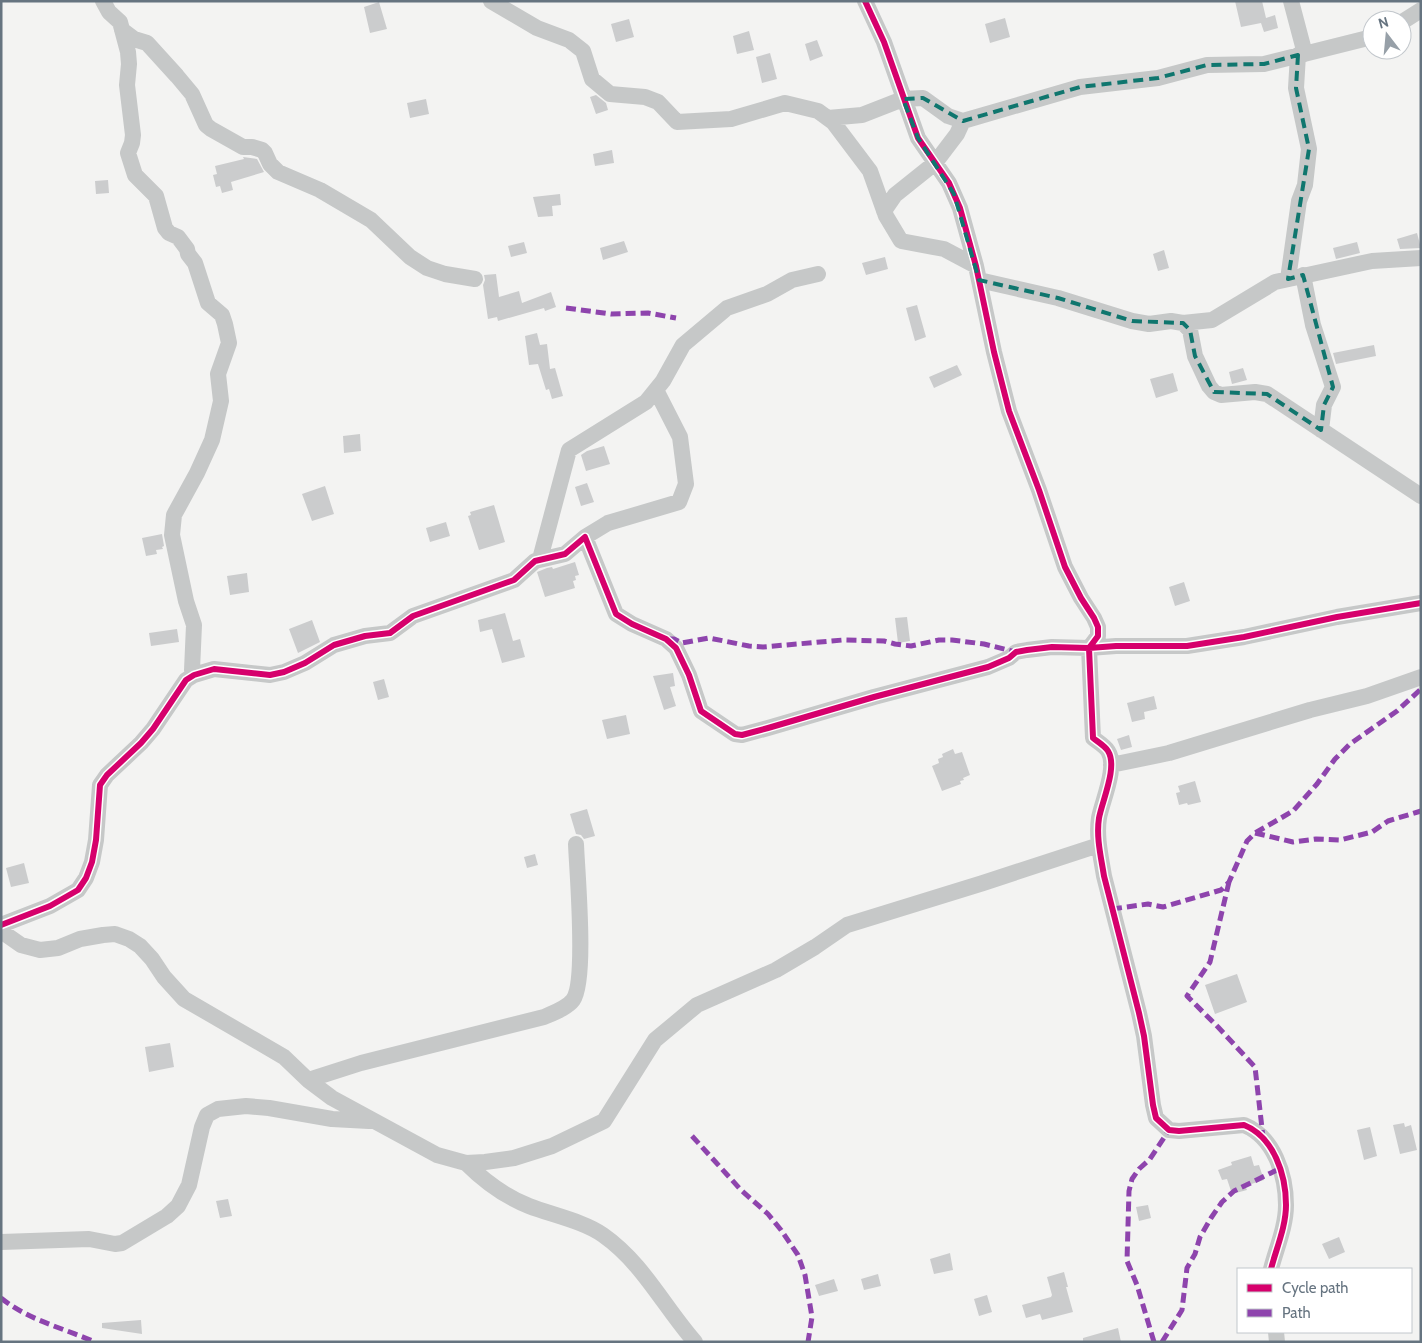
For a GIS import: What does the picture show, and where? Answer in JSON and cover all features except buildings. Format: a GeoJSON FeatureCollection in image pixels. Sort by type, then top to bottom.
{"type":"FeatureCollection","features":[{"type":"Feature","properties":{"kind":"street"},"geometry":{"type":"LineString","coordinates":[[103,1],[109,12],[120,22],[129,64],[127,85],[133,135],[128,153],[132,167],[140,182],[156,196],[164,228],[169,233],[178,237],[187,248],[188,254],[195,263],[208,302],[222,315],[229,342],[218,374],[220,401],[212,440],[174,515],[172,535],[186,600],[194,625],[192,670],[194,675]]}},
{"type":"Feature","properties":{"kind":"street"},"geometry":{"type":"LineString","coordinates":[[491,1],[537,28],[569,40],[583,51],[592,79],[610,94],[645,97],[658,102],[677,122],[731,119],[785,103],[818,111],[833,122],[870,171],[884,211],[901,241],[944,249],[977,273],[1132,321],[1150,324],[1171,321],[1183,323],[1212,320],[1275,282],[1372,261],[1421,258]]}},
{"type":"Feature","properties":{"kind":"street"},"geometry":{"type":"LineString","coordinates":[[865,1],[884,42],[918,138],[949,183],[960,208],[977,273],[994,352],[1010,410],[1065,567],[1098,627],[1098,636],[1089,648],[1093,738],[1108,750],[1111,765],[1099,820],[1099,845],[1104,876],[1144,1036],[1152,1105],[1156,1118],[1169,1130],[1179,1131],[1244,1125],[1254,1129],[1271,1146],[1282,1180],[1286,1206],[1271,1268]]}},
{"type":"Feature","properties":{"kind":"street"},"geometry":{"type":"LineString","coordinates":[[1291,1],[1302,55],[1296,88],[1310,149],[1305,186],[1299,201],[1296,277],[1333,387],[1324,405],[1322,430]]}},
{"type":"Feature","properties":{"kind":"street"},"geometry":{"type":"LineString","coordinates":[[122,30],[134,39],[147,43],[178,76],[192,94],[206,125],[211,129],[243,147],[262,150],[270,164],[278,172],[320,190],[371,220],[410,257],[427,268],[475,280]]}},
{"type":"Feature","properties":{"kind":"street"},"geometry":{"type":"LineString","coordinates":[[828,118],[862,115],[903,99],[923,98],[948,116],[963,121],[1080,88],[1158,78],[1207,65],[1264,64],[1362,40]]}},
{"type":"Feature","properties":{"kind":"street"},"geometry":{"type":"LineString","coordinates":[[884,211],[895,195],[935,163],[957,134],[963,121]]}},
{"type":"Feature","properties":{"kind":"street"},"geometry":{"type":"LineString","coordinates":[[540,560],[569,450],[646,402],[656,390],[683,345],[727,308],[767,294],[792,280],[818,274]]}},
{"type":"Feature","properties":{"kind":"street"},"geometry":{"type":"LineString","coordinates":[[1183,323],[1190,330],[1195,356],[1209,386],[1214,392],[1221,395],[1244,392],[1267,394],[1421,496]]}},
{"type":"Feature","properties":{"kind":"street"},"geometry":{"type":"LineString","coordinates":[[1,925],[50,906],[78,890],[86,878],[92,862],[96,840],[100,785],[107,775],[153,729],[186,680],[194,675],[214,669],[260,675],[284,672],[305,663],[334,645],[365,636],[390,633],[413,616],[514,580],[535,561],[565,554],[585,537],[608,523],[679,502],[686,484],[680,437],[656,390]]}},
{"type":"Feature","properties":{"kind":"street"},"geometry":{"type":"LineString","coordinates":[[585,537],[616,614],[632,624],[666,639],[676,648],[701,710],[735,734],[742,735],[988,666],[1009,658],[1016,652],[1052,647],[1187,646],[1421,603]]}},
{"type":"Feature","properties":{"kind":"street"},"geometry":{"type":"LineString","coordinates":[[1111,765],[1170,754],[1310,710],[1367,696],[1421,677]]}},
{"type":"Feature","properties":{"kind":"street"},"geometry":{"type":"LineString","coordinates":[[308,1080],[361,1063],[544,1017],[560,1010],[573,1000],[579,988],[580,964],[576,844]]}},
{"type":"Feature","properties":{"kind":"street"},"geometry":{"type":"LineString","coordinates":[[1,931],[21,945],[40,950],[58,948],[80,939],[103,935],[116,934],[129,939],[140,946],[152,959],[164,977],[184,999],[202,1011],[248,1034],[284,1057],[308,1080],[340,1103],[437,1155],[466,1164],[514,1158],[543,1149],[604,1121],[655,1040],[697,1005],[776,970],[847,925],[1099,845]]}},
{"type":"Feature","properties":{"kind":"street"},"geometry":{"type":"LineString","coordinates":[[1,1242],[90,1239],[115,1244],[122,1243],[167,1216],[178,1206],[189,1185],[202,1127],[207,1115],[218,1109],[246,1106],[332,1119],[376,1122]]}},
{"type":"Feature","properties":{"kind":"street"},"geometry":{"type":"LineString","coordinates":[[466,1164],[480,1177],[510,1197],[602,1235],[618,1248],[646,1278],[695,1342]]}},
{"type":"Feature","properties":{"kind":"highlighted area"},"geometry":{"type":"Polygon","coordinates":[[[1298,55],[1296,88],[1309,149],[1288,279],[1303,275],[1333,387],[1324,405],[1321,430],[1267,394],[1214,392],[1195,356],[1190,330],[1183,323],[1132,321],[1058,298],[979,280],[954,194],[918,138],[903,99],[923,98],[963,121],[1080,87],[1158,78],[1207,65],[1264,64],[1298,55]]]}},
{"type":"Feature","properties":{"kind":"marked path"},"geometry":{"type":"LineString","coordinates":[[566,308],[611,314],[648,313],[676,318]]}},
{"type":"Feature","properties":{"kind":"marked path"},"geometry":{"type":"LineString","coordinates":[[669,639],[682,643],[709,638],[763,647],[843,640],[884,641],[911,646],[939,640],[952,640],[984,644],[1016,652]]}},
{"type":"Feature","properties":{"kind":"marked path"},"geometry":{"type":"LineString","coordinates":[[1112,909],[1148,904],[1163,907],[1221,890],[1229,882],[1247,841],[1255,833],[1293,811],[1317,784],[1335,759],[1350,744],[1397,711],[1421,689]]}},
{"type":"Feature","properties":{"kind":"marked path"},"geometry":{"type":"LineString","coordinates":[[1255,833],[1293,842],[1316,839],[1340,840],[1372,832],[1388,821],[1421,811]]}},
{"type":"Feature","properties":{"kind":"marked path"},"geometry":{"type":"LineString","coordinates":[[1229,882],[1210,962],[1187,996],[1255,1067],[1263,1137]]}},
{"type":"Feature","properties":{"kind":"marked path"},"geometry":{"type":"LineString","coordinates":[[1154,1342],[1137,1285],[1127,1261],[1129,1191],[1132,1179],[1150,1159],[1169,1130]]}},
{"type":"Feature","properties":{"kind":"marked path"},"geometry":{"type":"LineString","coordinates":[[692,1136],[741,1190],[768,1214],[798,1255],[805,1275],[812,1317],[808,1342]]}},
{"type":"Feature","properties":{"kind":"marked path"},"geometry":{"type":"LineString","coordinates":[[1162,1342],[1182,1310],[1187,1268],[1195,1254],[1200,1237],[1211,1218],[1222,1202],[1234,1191],[1279,1169]]}},
{"type":"Feature","properties":{"kind":"marked path"},"geometry":{"type":"LineString","coordinates":[[1,1298],[11,1306],[34,1318],[95,1342]]}},
{"type":"Feature","properties":{"kind":"cycle path"},"geometry":{"type":"LineString","coordinates":[[865,1],[884,42],[918,138],[949,183],[960,208],[976,266],[994,352],[1009,411],[1039,490],[1065,567],[1098,627],[1098,636],[1089,648],[1093,738],[1108,751],[1111,758],[1110,775],[1099,818],[1099,847],[1104,876],[1144,1036],[1156,1118],[1169,1130],[1179,1131],[1244,1125],[1263,1138],[1276,1158],[1281,1170],[1286,1205],[1283,1230],[1271,1268]]}},
{"type":"Feature","properties":{"kind":"cycle path"},"geometry":{"type":"LineString","coordinates":[[1,925],[50,906],[78,890],[86,878],[92,862],[96,840],[100,785],[107,775],[153,729],[186,680],[194,675],[214,669],[270,675],[284,672],[305,663],[334,645],[365,636],[390,633],[413,616],[514,580],[535,561],[565,554],[585,537],[616,614],[632,624],[666,639],[676,648],[689,675],[701,711],[735,734],[742,735],[988,667],[1009,658],[1016,652],[1052,647],[1187,646],[1421,603]]}}]}
